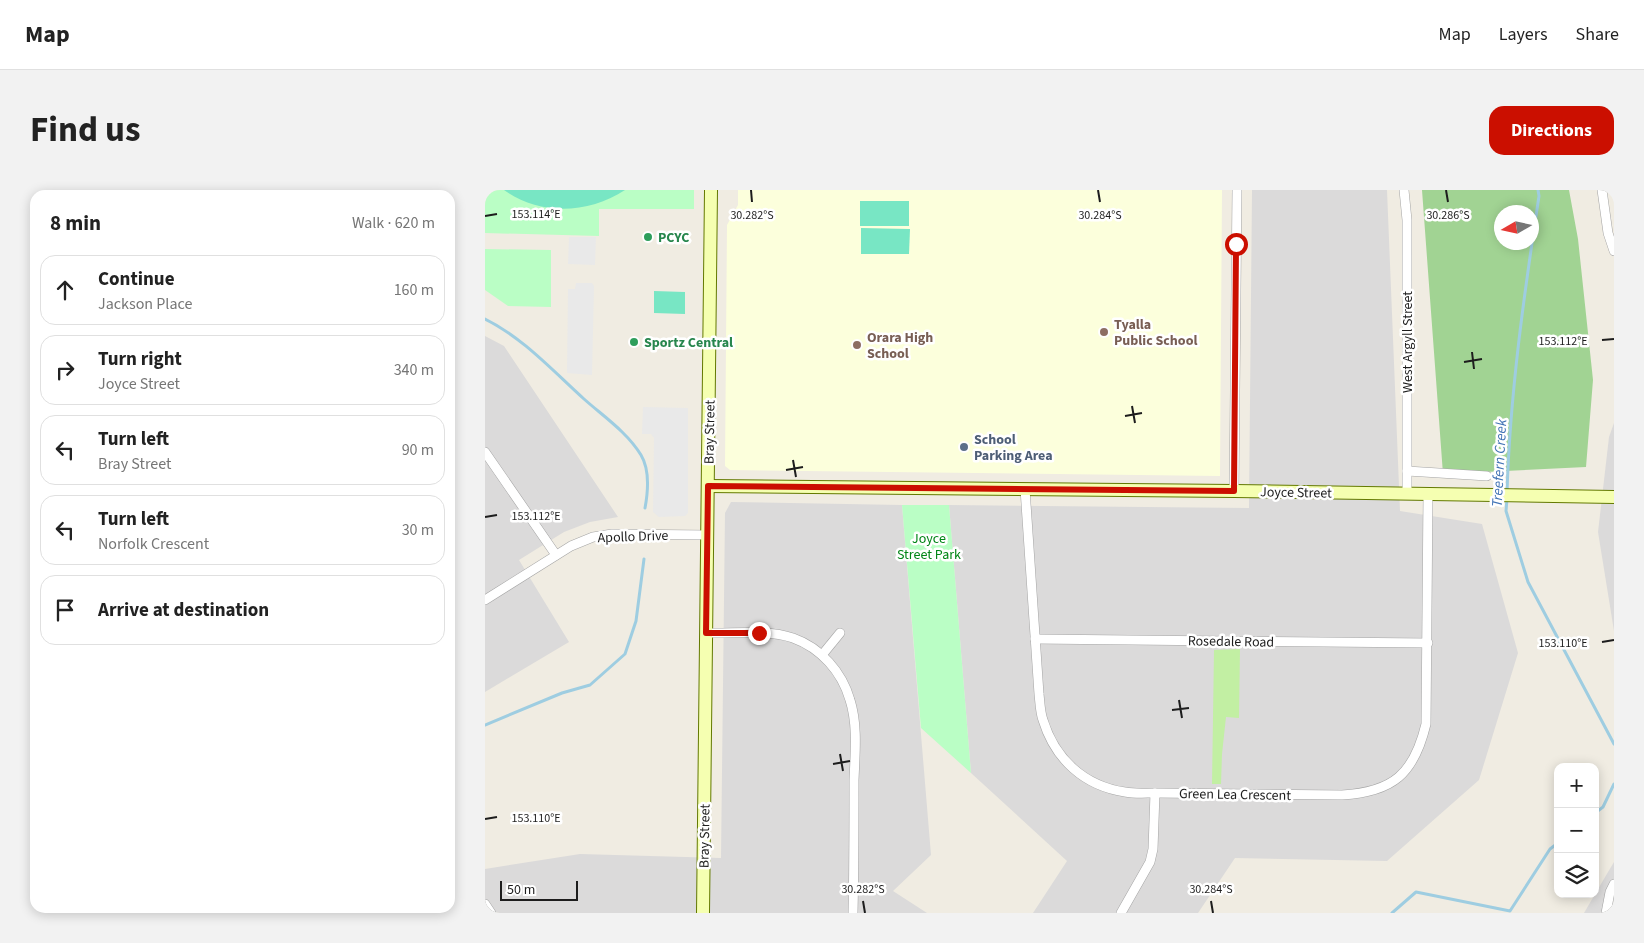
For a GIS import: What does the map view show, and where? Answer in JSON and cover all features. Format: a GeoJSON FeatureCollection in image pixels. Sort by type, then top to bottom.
{"type":"FeatureCollection","features":[{"type":"Feature","properties":{"kind":"street","name":"Bray Street"},"geometry":{"type":"LineString","coordinates":[[703,913],[711,190]]}},
{"type":"Feature","properties":{"kind":"street"},"geometry":{"type":"LineString","coordinates":[[1234,491],[1237,190]]}},
{"type":"Feature","properties":{"kind":"street","name":"West Argyll Street"},"geometry":{"type":"LineString","coordinates":[[1404,190],[1407,220],[1407,494]]}},
{"type":"Feature","properties":{"kind":"street"},"geometry":{"type":"LineString","coordinates":[[1602,190],[1608,233],[1614,251]]}},
{"type":"Feature","properties":{"kind":"street"},"geometry":{"type":"LineString","coordinates":[[485,452],[556,555]]}},
{"type":"Feature","properties":{"kind":"street"},"geometry":{"type":"LineString","coordinates":[[1407,471],[1487,476]]}},
{"type":"Feature","properties":{"kind":"street","name":"Joyce Street"},"geometry":{"type":"LineString","coordinates":[[708,486],[1614,497]]}},
{"type":"Feature","properties":{"kind":"street","name":"Green Lea Crescent"},"geometry":{"type":"LineString","coordinates":[[1025,489],[1039,694],[1042,719],[1053,745],[1068,765],[1085,778],[1105,787],[1126,792],[1155,793],[1363,794],[1382,788],[1399,777],[1412,763],[1421,744],[1426,724],[1428,495]]}},
{"type":"Feature","properties":{"kind":"street","name":"Apollo Drive"},"geometry":{"type":"LineString","coordinates":[[485,600],[556,555],[583,541],[603,535],[708,535]]}},
{"type":"Feature","properties":{"kind":"street"},"geometry":{"type":"LineString","coordinates":[[706,633],[775,634],[794,638],[822,655],[835,670],[845,686],[851,701],[854,718],[853,913]]}},
{"type":"Feature","properties":{"kind":"street"},"geometry":{"type":"LineString","coordinates":[[822,655],[840,633]]}},
{"type":"Feature","properties":{"kind":"street","name":"Rosedale Road"},"geometry":{"type":"LineString","coordinates":[[1035,639],[1428,643]]}},
{"type":"Feature","properties":{"kind":"street"},"geometry":{"type":"LineString","coordinates":[[1121,913],[1150,862],[1153,849],[1155,793]]}},
{"type":"Feature","properties":{"kind":"street"},"geometry":{"type":"LineString","coordinates":[[1606,913],[1610,892],[1614,884]]}},
{"type":"Feature","properties":{"kind":"street"},"geometry":{"type":"LineString","coordinates":[[485,904],[491,913]]}},
{"type":"Feature","properties":{"kind":"shaded area"},"geometry":{"type":"Polygon","coordinates":[[[738,190],[1222,190],[1220,476],[730,470],[725,466],[727,225],[738,205],[738,190]]]}},
{"type":"Feature","properties":{"kind":"shaded area"},"geometry":{"type":"Polygon","coordinates":[[[1252,190],[1387,190],[1400,511],[1482,524],[1518,653],[1479,780],[1387,861],[1235,858],[1198,913],[1033,913],[1067,861],[971,773],[949,505],[1249,508],[1252,190]]]}},
{"type":"Feature","properties":{"kind":"shaded area"},"geometry":{"type":"Polygon","coordinates":[[[569,237],[596,237],[595,265],[568,264],[569,237]]]}},
{"type":"Feature","properties":{"kind":"shaded area"},"geometry":{"type":"Polygon","coordinates":[[[576,283],[592,283],[594,286],[592,375],[567,373],[568,289],[575,289],[576,283]]]}},
{"type":"Feature","properties":{"kind":"shaded area"},"geometry":{"type":"Polygon","coordinates":[[[485,336],[504,346],[618,517],[590,522],[564,532],[519,560],[569,642],[485,692],[485,336]]]}},
{"type":"Feature","properties":{"kind":"shaded area"},"geometry":{"type":"Polygon","coordinates":[[[643,407],[688,408],[688,513],[685,516],[659,517],[653,512],[654,438],[651,434],[642,434],[643,407]]]}},
{"type":"Feature","properties":{"kind":"shaded area"},"geometry":{"type":"Polygon","coordinates":[[[1614,423],[1614,631],[1598,532],[1609,437],[1614,423]]]}},
{"type":"Feature","properties":{"kind":"shaded area"},"geometry":{"type":"Polygon","coordinates":[[[731,502],[902,505],[931,855],[893,891],[927,913],[485,913],[485,869],[580,854],[721,858],[725,513],[731,502]]]}},
{"type":"Feature","properties":{"kind":"shaded area"},"geometry":{"type":"Polygon","coordinates":[[[1614,862],[1614,913],[1584,913],[1593,898],[1599,898],[1599,887],[1614,862]]]}},
{"type":"Feature","properties":{"kind":"green space"},"geometry":{"type":"Polygon","coordinates":[[[485,190],[694,190],[694,209],[599,209],[599,236],[485,233],[485,190]]]}},
{"type":"Feature","properties":{"kind":"green space"},"geometry":{"type":"Polygon","coordinates":[[[504,190],[625,190],[596,204],[564,209],[548,208],[533,204],[504,190]]]}},
{"type":"Feature","properties":{"kind":"green space"},"geometry":{"type":"Polygon","coordinates":[[[1422,190],[1569,190],[1578,239],[1593,380],[1586,467],[1443,474],[1422,190]]]}},
{"type":"Feature","properties":{"kind":"green space"},"geometry":{"type":"Polygon","coordinates":[[[860,201],[909,201],[909,226],[860,226],[860,201]]]}},
{"type":"Feature","properties":{"kind":"green space"},"geometry":{"type":"Polygon","coordinates":[[[861,228],[910,229],[909,254],[861,254],[861,228]]]}},
{"type":"Feature","properties":{"kind":"green space"},"geometry":{"type":"Polygon","coordinates":[[[485,249],[551,250],[551,307],[508,306],[485,290],[485,249]]]}},
{"type":"Feature","properties":{"kind":"green space"},"geometry":{"type":"Polygon","coordinates":[[[654,291],[685,292],[685,314],[654,313],[654,291]]]}},
{"type":"Feature","properties":{"kind":"green space","name":"Joyce Street Park"},"geometry":{"type":"Polygon","coordinates":[[[902,505],[949,505],[971,773],[921,728],[902,505]]]}},
{"type":"Feature","properties":{"kind":"green space"},"geometry":{"type":"Polygon","coordinates":[[[1240,649],[1239,718],[1226,717],[1221,784],[1212,784],[1214,650],[1240,649]]]}},
{"type":"Feature","properties":{"kind":"waterway","name":"Treefern Creek"},"geometry":{"type":"LineString","coordinates":[[1507,493],[1514,381],[1539,196],[1538,190]]}},
{"type":"Feature","properties":{"kind":"waterway"},"geometry":{"type":"LineString","coordinates":[[485,319],[512,335],[629,439],[641,455],[646,467],[647,488],[645,508]]}},
{"type":"Feature","properties":{"kind":"waterway","name":"Treefern Creek"},"geometry":{"type":"LineString","coordinates":[[1507,499],[1506,511],[1528,582],[1614,744]]}},
{"type":"Feature","properties":{"kind":"waterway"},"geometry":{"type":"LineString","coordinates":[[485,725],[562,693],[590,685],[625,654],[636,621],[644,559]]}},
{"type":"Feature","properties":{"kind":"waterway","name":"Treefern Creek"},"geometry":{"type":"LineString","coordinates":[[1599,810],[1603,807],[1614,784]]}},
{"type":"Feature","properties":{"kind":"waterway","name":"Treefern Creek"},"geometry":{"type":"LineString","coordinates":[[1392,913],[1416,892],[1510,911],[1550,849],[1554,846]]}},
{"type":"Feature","properties":{"kind":"place","name":"PCYC"},"geometry":{"type":"Point","coordinates":[648,237]}},
{"type":"Feature","properties":{"kind":"place","name":"Tyalla Public School"},"geometry":{"type":"Point","coordinates":[1104,332]}},
{"type":"Feature","properties":{"kind":"place","name":"Sportz Central"},"geometry":{"type":"Point","coordinates":[634,342]}},
{"type":"Feature","properties":{"kind":"place","name":"Orara High School"},"geometry":{"type":"Point","coordinates":[857,345]}},
{"type":"Feature","properties":{"kind":"place","name":"School Parking Area"},"geometry":{"type":"Point","coordinates":[964,447]}},
{"type":"Feature","properties":{"kind":"route"},"geometry":{"type":"LineString","coordinates":[[759,633],[706,633],[708,486],[1234,491],[1236,244]]}}]}
